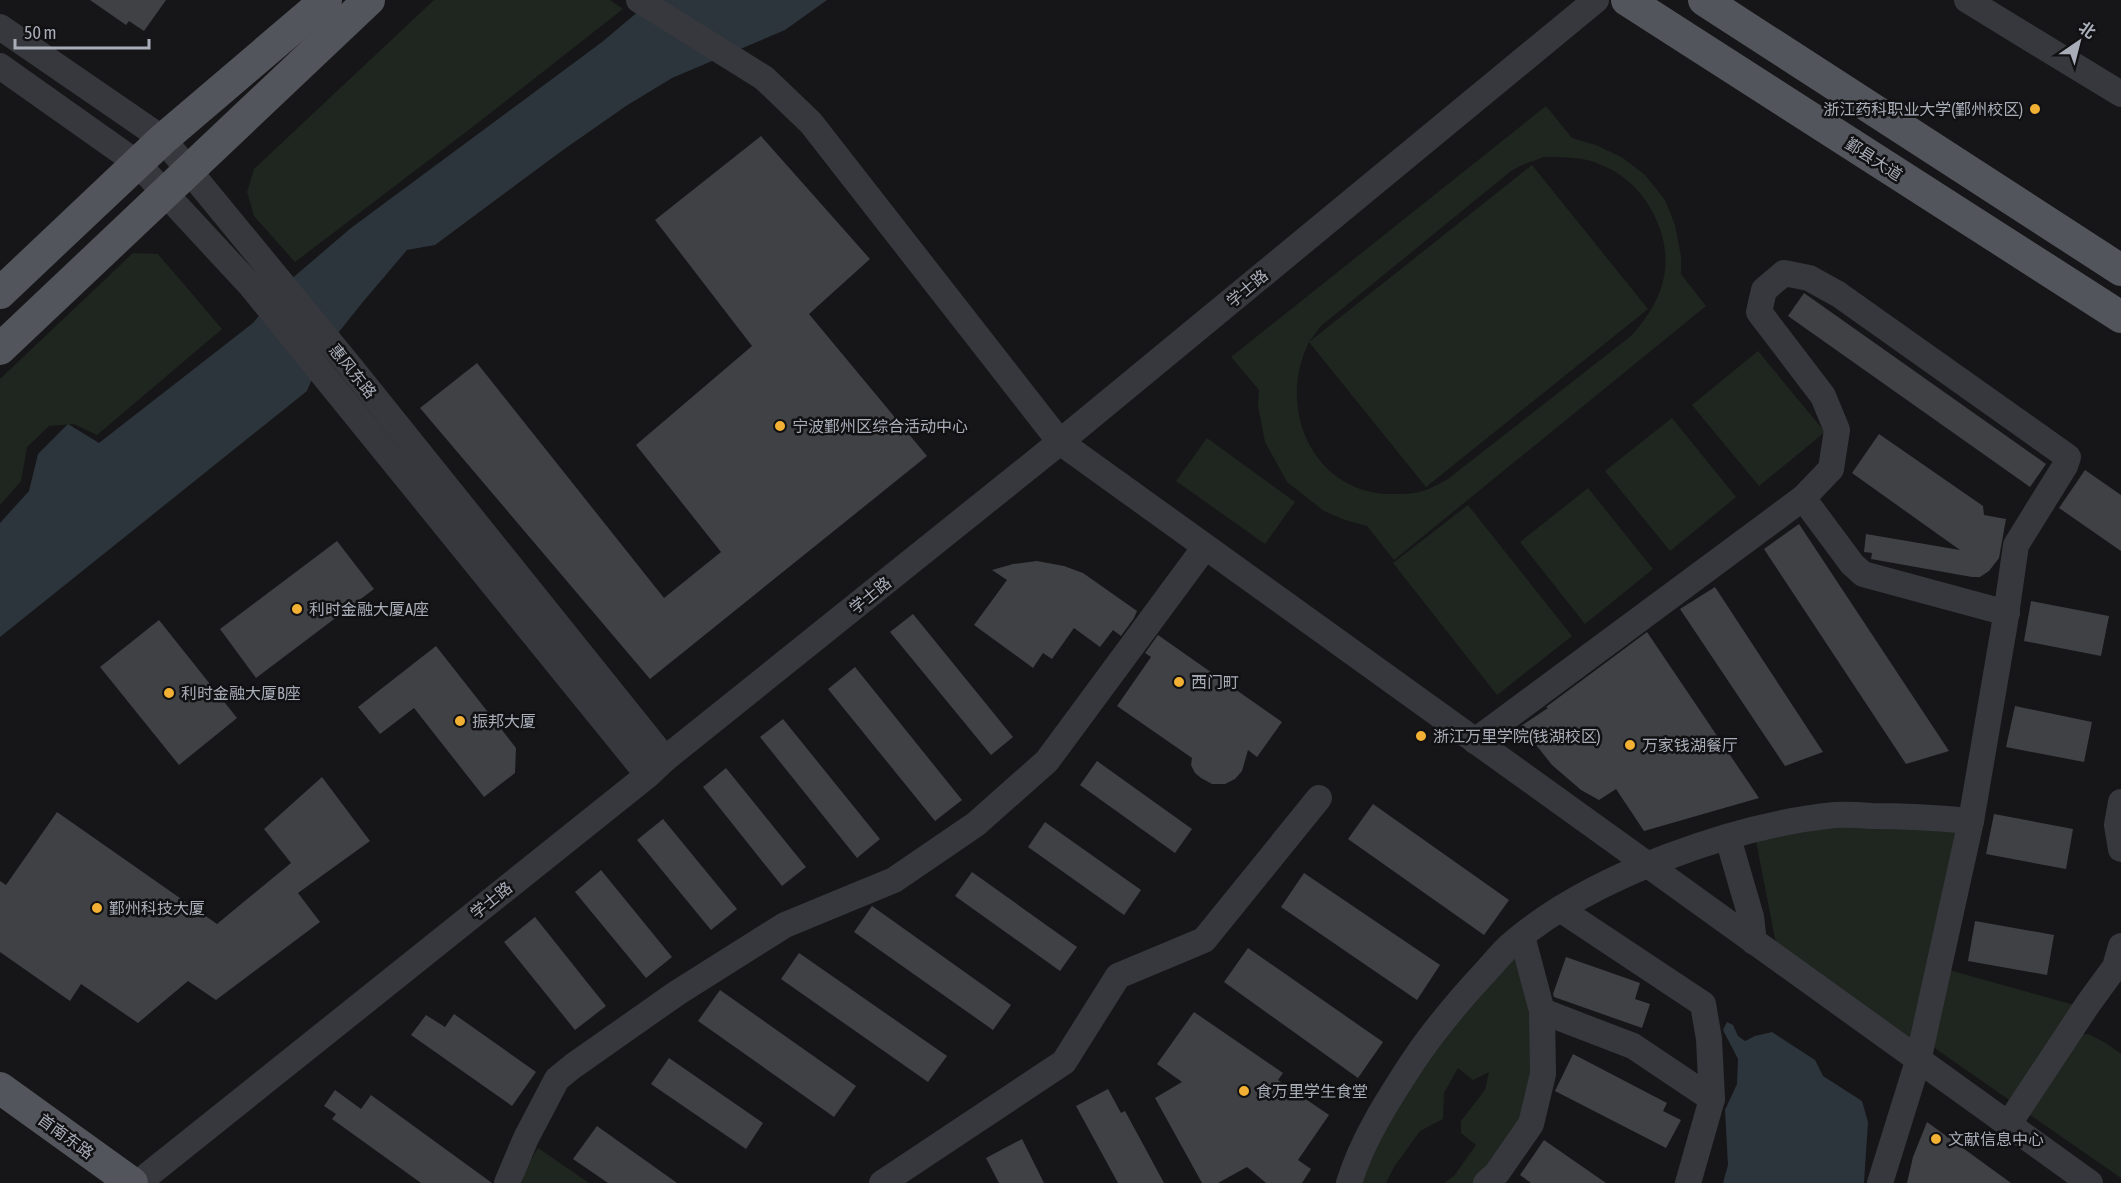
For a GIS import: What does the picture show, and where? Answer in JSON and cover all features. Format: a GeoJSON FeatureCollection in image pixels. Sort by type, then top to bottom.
{"type":"FeatureCollection","features":[{"type":"Feature","properties":{"kind":"main road"},"geometry":{"type":"LineString","coordinates":[[0,293],[163,139],[326,0]]}},
{"type":"Feature","properties":{"kind":"main road"},"geometry":{"type":"LineString","coordinates":[[0,349],[369,0]]}},
{"type":"Feature","properties":{"kind":"main road","name":"鄞县大道"},"geometry":{"type":"LineString","coordinates":[[1627,0],[2121,317]]}},
{"type":"Feature","properties":{"kind":"main road"},"geometry":{"type":"LineString","coordinates":[[1704,0],[2121,270]]}},
{"type":"Feature","properties":{"kind":"main road","name":"首南东路"},"geometry":{"type":"LineString","coordinates":[[0,1088],[132,1183]]}},
{"type":"Feature","properties":{"kind":"main road","name":"首南东路"},"geometry":{"type":"LineString","coordinates":[[0,1112],[99,1183]]}},
{"type":"Feature","properties":{"kind":"street"},"geometry":{"type":"LineString","coordinates":[[639,0],[764,78],[811,123],[1060,442],[2090,1183]]}},
{"type":"Feature","properties":{"kind":"street","name":"学士路"},"geometry":{"type":"LineString","coordinates":[[138,1183],[1060,442],[1596,0]]}},
{"type":"Feature","properties":{"kind":"street"},"geometry":{"type":"LineString","coordinates":[[1967,0],[2120,91]]}},
{"type":"Feature","properties":{"kind":"street","name":"惠风东路"},"geometry":{"type":"LineString","coordinates":[[0,27],[163,139],[188,170],[326,379],[657,767]]}},
{"type":"Feature","properties":{"kind":"street","name":"惠风东路"},"geometry":{"type":"LineString","coordinates":[[0,66],[137,163],[164,192],[261,279],[348,364],[657,767]]}},
{"type":"Feature","properties":{"kind":"street"},"geometry":{"type":"LineString","coordinates":[[1475,741],[1803,498],[1831,469],[1837,430],[1823,396],[1759,312],[1764,290],[1784,273],[1809,278],[1838,294],[2068,457],[2065,466],[2016,545],[2007,613],[1971,821],[1918,1061],[1880,1183]]}},
{"type":"Feature","properties":{"kind":"street"},"geometry":{"type":"LineString","coordinates":[[1803,498],[1852,564],[1863,574],[2007,613]]}},
{"type":"Feature","properties":{"kind":"street"},"geometry":{"type":"LineString","coordinates":[[507,1183],[526,1138],[557,1079],[573,1065],[676,993],[785,925],[894,880],[976,825],[1047,761],[1205,546]]}},
{"type":"Feature","properties":{"kind":"street"},"geometry":{"type":"LineString","coordinates":[[882,1183],[1064,1062],[1118,975],[1204,940],[1319,798]]}},
{"type":"Feature","properties":{"kind":"street"},"geometry":{"type":"LineString","coordinates":[[2121,802],[2117,825],[2121,849]]}},
{"type":"Feature","properties":{"kind":"street"},"geometry":{"type":"LineString","coordinates":[[1349,1183],[1367,1140],[1430,1036],[1465,993],[1522,936],[1570,901],[1647,865],[1763,828],[1836,815],[1909,816],[1971,821]]}},
{"type":"Feature","properties":{"kind":"street"},"geometry":{"type":"LineString","coordinates":[[1728,838],[1751,917],[1754,942]]}},
{"type":"Feature","properties":{"kind":"street"},"geometry":{"type":"LineString","coordinates":[[1560,909],[1703,1005],[1709,1039],[1712,1098],[1688,1183]]}},
{"type":"Feature","properties":{"kind":"street"},"geometry":{"type":"LineString","coordinates":[[1486,1183],[1497,1173],[1531,1124],[1543,1074],[1542,1011],[1522,936]]}},
{"type":"Feature","properties":{"kind":"street"},"geometry":{"type":"LineString","coordinates":[[2008,1125],[2115,967],[2120,956]]}},
{"type":"Feature","properties":{"kind":"street"},"geometry":{"type":"LineString","coordinates":[[1542,1011],[1634,1046],[1712,1098]]}},
{"type":"Feature","properties":{"kind":"shaded area"},"geometry":{"type":"Polygon","coordinates":[[[434,0],[610,0],[623,9],[295,262],[254,216],[247,192],[254,169],[434,0]]]}},
{"type":"Feature","properties":{"kind":"shaded area"},"geometry":{"type":"Polygon","coordinates":[[[652,0],[827,0],[785,30],[672,78],[626,106],[563,150],[435,245],[407,250],[323,352],[307,391],[0,637],[0,523],[29,491],[38,454],[68,424],[99,443],[253,323],[289,281],[351,228],[602,42],[652,0]]]}},
{"type":"Feature","properties":{"kind":"shaded area"},"geometry":{"type":"Polygon","coordinates":[[[1546,106],[1572,138],[1596,145],[1623,158],[1645,175],[1665,200],[1675,225],[1681,256],[1681,274],[1706,306],[1394,560],[1367,526],[1324,511],[1287,482],[1265,442],[1258,406],[1259,390],[1231,357],[1546,106]],[[1544,157],[1511,171],[1321,326],[1309,342],[1300,367],[1297,393],[1300,419],[1308,442],[1322,463],[1341,479],[1364,490],[1391,494],[1419,492],[1448,479],[1631,336],[1653,307],[1660,292],[1666,261],[1660,228],[1641,194],[1612,170],[1588,160],[1544,157]]]}},
{"type":"Feature","properties":{"kind":"shaded area"},"geometry":{"type":"Polygon","coordinates":[[[1532,165],[1648,309],[1426,487],[1309,342],[1532,165]]]}},
{"type":"Feature","properties":{"kind":"shaded area"},"geometry":{"type":"Polygon","coordinates":[[[133,253],[158,254],[222,329],[97,435],[74,424],[49,426],[27,447],[21,481],[0,505],[0,379],[133,253]]]}},
{"type":"Feature","properties":{"kind":"shaded area"},"geometry":{"type":"Polygon","coordinates":[[[1758,351],[1825,432],[1759,486],[1692,405],[1758,351]]]}},
{"type":"Feature","properties":{"kind":"shaded area"},"geometry":{"type":"Polygon","coordinates":[[[1672,418],[1736,497],[1670,551],[1605,471],[1672,418]]]}},
{"type":"Feature","properties":{"kind":"shaded area"},"geometry":{"type":"Polygon","coordinates":[[[1207,438],[1295,502],[1265,544],[1176,481],[1207,438]]]}},
{"type":"Feature","properties":{"kind":"shaded area"},"geometry":{"type":"Polygon","coordinates":[[[1588,488],[1653,569],[1585,624],[1520,542],[1588,488]]]}},
{"type":"Feature","properties":{"kind":"shaded area"},"geometry":{"type":"Polygon","coordinates":[[[1468,505],[1572,636],[1497,695],[1393,563],[1468,505]]]}},
{"type":"Feature","properties":{"kind":"shaded area"},"geometry":{"type":"Polygon","coordinates":[[[1828,823],[1963,829],[1916,1044],[1776,944],[1755,836],[1828,823]]]}},
{"type":"Feature","properties":{"kind":"shaded area"},"geometry":{"type":"Polygon","coordinates":[[[1511,949],[1539,1018],[1530,1124],[1481,1183],[1444,1183],[1454,1176],[1476,1145],[1461,1133],[1461,1121],[1485,1090],[1489,1072],[1473,1080],[1458,1068],[1444,1093],[1443,1119],[1420,1131],[1394,1167],[1386,1183],[1352,1183],[1415,1065],[1511,949]]]}},
{"type":"Feature","properties":{"kind":"shaded area"},"geometry":{"type":"Polygon","coordinates":[[[1942,968],[2078,1006],[2015,1104],[1926,1042],[1942,968]]]}},
{"type":"Feature","properties":{"kind":"shaded area"},"geometry":{"type":"Polygon","coordinates":[[[1727,1022],[1733,1025],[1738,1036],[1745,1041],[1772,1032],[1815,1060],[1823,1076],[1862,1101],[1868,1122],[1864,1183],[1723,1183],[1728,1165],[1725,1110],[1737,1084],[1738,1059],[1723,1030],[1727,1022]]]}},
{"type":"Feature","properties":{"kind":"shaded area"},"geometry":{"type":"Polygon","coordinates":[[[2088,1034],[2121,1054],[2121,1178],[2023,1110],[2076,1035],[2088,1034]]]}},
{"type":"Feature","properties":{"kind":"shaded area"},"geometry":{"type":"Polygon","coordinates":[[[538,1148],[589,1183],[522,1183],[525,1170],[538,1148]]]}},
{"type":"Feature","properties":{"kind":"building"},"geometry":{"type":"Polygon","coordinates":[[[90,0],[166,0],[144,31],[129,21],[126,25],[90,0]]]}},
{"type":"Feature","properties":{"kind":"building","name":"宁波鄞州区综合活动中心"},"geometry":{"type":"Polygon","coordinates":[[[761,136],[870,259],[809,314],[927,456],[650,679],[420,408],[477,363],[664,598],[721,552],[636,445],[752,346],[655,220],[761,136]]]}},
{"type":"Feature","properties":{"kind":"building"},"geometry":{"type":"Polygon","coordinates":[[[1804,293],[2046,464],[2030,487],[1788,316],[1804,293]]]}},
{"type":"Feature","properties":{"kind":"building"},"geometry":{"type":"Polygon","coordinates":[[[1879,434],[1983,506],[1984,515],[2006,519],[1999,558],[1989,571],[1980,577],[1972,577],[1871,559],[1872,553],[1864,552],[1866,534],[1960,550],[1852,473],[1879,434]]]}},
{"type":"Feature","properties":{"kind":"building"},"geometry":{"type":"Polygon","coordinates":[[[2085,470],[2121,495],[2121,551],[2059,508],[2085,470]]]}},
{"type":"Feature","properties":{"kind":"building"},"geometry":{"type":"Polygon","coordinates":[[[1799,524],[1949,751],[1906,764],[1764,549],[1799,524]]]}},
{"type":"Feature","properties":{"kind":"building","name":"利时金融大厦A座"},"geometry":{"type":"Polygon","coordinates":[[[337,541],[374,589],[256,678],[220,629],[337,541]]]}},
{"type":"Feature","properties":{"kind":"building"},"geometry":{"type":"Polygon","coordinates":[[[1037,561],[1064,566],[1083,573],[1137,611],[1121,636],[1113,630],[1100,647],[1074,628],[1052,659],[1043,653],[1033,668],[974,625],[1007,580],[992,570],[1037,561]]]}},
{"type":"Feature","properties":{"kind":"building"},"geometry":{"type":"Polygon","coordinates":[[[1715,587],[1823,752],[1785,766],[1680,609],[1715,587]]]}},
{"type":"Feature","properties":{"kind":"building"},"geometry":{"type":"Polygon","coordinates":[[[2031,601],[2109,616],[2101,656],[2024,641],[2031,601]]]}},
{"type":"Feature","properties":{"kind":"building"},"geometry":{"type":"Polygon","coordinates":[[[913,614],[1013,737],[991,755],[890,632],[913,614]]]}},
{"type":"Feature","properties":{"kind":"building","name":"利时金融大厦B座"},"geometry":{"type":"Polygon","coordinates":[[[159,620],[237,718],[179,765],[100,667],[159,620]]]}},
{"type":"Feature","properties":{"kind":"building","name":"万家钱湖餐厅"},"geometry":{"type":"Polygon","coordinates":[[[1647,632],[1759,798],[1644,831],[1616,789],[1599,800],[1581,790],[1552,765],[1521,726],[1647,632]]]}},
{"type":"Feature","properties":{"kind":"building","name":"西门町"},"geometry":{"type":"Polygon","coordinates":[[[1158,635],[1282,722],[1257,757],[1248,750],[1242,771],[1235,779],[1225,784],[1212,784],[1201,778],[1191,765],[1192,758],[1117,706],[1151,657],[1145,653],[1158,635]]]}},
{"type":"Feature","properties":{"kind":"building","name":"振邦大厦"},"geometry":{"type":"Polygon","coordinates":[[[436,646],[516,748],[515,773],[484,797],[414,708],[380,734],[358,707],[436,646]]]}},
{"type":"Feature","properties":{"kind":"building"},"geometry":{"type":"Polygon","coordinates":[[[855,667],[962,800],[935,821],[828,689],[855,667]]]}},
{"type":"Feature","properties":{"kind":"building"},"geometry":{"type":"Polygon","coordinates":[[[2015,706],[2092,722],[2084,762],[2006,747],[2015,706]]]}},
{"type":"Feature","properties":{"kind":"building"},"geometry":{"type":"Polygon","coordinates":[[[783,719],[880,839],[857,858],[760,737],[783,719]]]}},
{"type":"Feature","properties":{"kind":"building"},"geometry":{"type":"Polygon","coordinates":[[[1097,761],[1192,829],[1175,853],[1080,785],[1097,761]]]}},
{"type":"Feature","properties":{"kind":"building"},"geometry":{"type":"Polygon","coordinates":[[[726,768],[806,867],[782,886],[703,787],[726,768]]]}},
{"type":"Feature","properties":{"kind":"building","name":"鄞州科技大厦"},"geometry":{"type":"Polygon","coordinates":[[[322,777],[370,841],[298,893],[320,922],[216,1000],[188,981],[138,1023],[81,984],[70,1001],[0,952],[0,881],[6,885],[57,812],[217,924],[291,863],[264,829],[322,777]]]}},
{"type":"Feature","properties":{"kind":"building"},"geometry":{"type":"Polygon","coordinates":[[[1373,804],[1509,900],[1484,935],[1348,839],[1373,804]]]}},
{"type":"Feature","properties":{"kind":"building"},"geometry":{"type":"Polygon","coordinates":[[[1994,814],[2073,829],[2066,869],[1986,854],[1994,814]]]}},
{"type":"Feature","properties":{"kind":"building"},"geometry":{"type":"Polygon","coordinates":[[[663,819],[737,909],[711,930],[637,840],[663,819]]]}},
{"type":"Feature","properties":{"kind":"building"},"geometry":{"type":"Polygon","coordinates":[[[1045,822],[1141,890],[1124,915],[1028,847],[1045,822]]]}},
{"type":"Feature","properties":{"kind":"building"},"geometry":{"type":"Polygon","coordinates":[[[601,870],[672,957],[646,978],[575,892],[601,870]]]}},
{"type":"Feature","properties":{"kind":"building"},"geometry":{"type":"Polygon","coordinates":[[[972,872],[1077,947],[1060,971],[955,896],[972,872]]]}},
{"type":"Feature","properties":{"kind":"building"},"geometry":{"type":"Polygon","coordinates":[[[1304,873],[1440,965],[1417,1000],[1281,907],[1304,873]]]}},
{"type":"Feature","properties":{"kind":"building"},"geometry":{"type":"Polygon","coordinates":[[[872,906],[1011,1005],[993,1030],[854,932],[872,906]]]}},
{"type":"Feature","properties":{"kind":"building"},"geometry":{"type":"Polygon","coordinates":[[[535,917],[606,1006],[575,1030],[504,942],[535,917]]]}},
{"type":"Feature","properties":{"kind":"building"},"geometry":{"type":"Polygon","coordinates":[[[1975,921],[2054,935],[2047,975],[1968,961],[1975,921]]]}},
{"type":"Feature","properties":{"kind":"building"},"geometry":{"type":"Polygon","coordinates":[[[1248,948],[1383,1042],[1358,1078],[1224,982],[1248,948]]]}},
{"type":"Feature","properties":{"kind":"building"},"geometry":{"type":"Polygon","coordinates":[[[799,953],[947,1056],[928,1082],[781,979],[799,953]]]}},
{"type":"Feature","properties":{"kind":"building"},"geometry":{"type":"Polygon","coordinates":[[[1566,957],[1640,983],[1635,999],[1650,1004],[1642,1028],[1554,997],[1553,994],[1566,957]]]}},
{"type":"Feature","properties":{"kind":"building"},"geometry":{"type":"Polygon","coordinates":[[[720,990],[856,1086],[834,1117],[698,1021],[720,990]]]}},
{"type":"Feature","properties":{"kind":"building","name":"食万里学生食堂"},"geometry":{"type":"Polygon","coordinates":[[[1194,1012],[1283,1073],[1278,1080],[1329,1115],[1298,1160],[1311,1169],[1302,1183],[1266,1183],[1247,1167],[1218,1183],[1202,1183],[1155,1098],[1182,1082],[1157,1064],[1194,1012]]]}},
{"type":"Feature","properties":{"kind":"building"},"geometry":{"type":"Polygon","coordinates":[[[454,1014],[536,1072],[512,1106],[411,1035],[426,1015],[445,1027],[454,1014]]]}},
{"type":"Feature","properties":{"kind":"building"},"geometry":{"type":"Polygon","coordinates":[[[1573,1054],[1667,1103],[1663,1111],[1681,1120],[1666,1148],[1555,1091],[1573,1054]]]}},
{"type":"Feature","properties":{"kind":"building"},"geometry":{"type":"Polygon","coordinates":[[[669,1058],[763,1123],[746,1149],[651,1084],[669,1058]]]}},
{"type":"Feature","properties":{"kind":"building"},"geometry":{"type":"Polygon","coordinates":[[[1108,1089],[1121,1113],[1125,1111],[1164,1183],[1118,1183],[1076,1106],[1108,1089]]]}},
{"type":"Feature","properties":{"kind":"building"},"geometry":{"type":"Polygon","coordinates":[[[335,1090],[361,1109],[371,1095],[492,1183],[421,1183],[332,1119],[336,1114],[324,1106],[335,1090]]]}},
{"type":"Feature","properties":{"kind":"building","name":"文献信息中心"},"geometry":{"type":"Polygon","coordinates":[[[1927,1122],[2011,1183],[1907,1183],[1913,1157],[1927,1122]]]}},
{"type":"Feature","properties":{"kind":"building"},"geometry":{"type":"Polygon","coordinates":[[[597,1126],[677,1183],[608,1183],[573,1159],[597,1126]]]}},
{"type":"Feature","properties":{"kind":"building"},"geometry":{"type":"Polygon","coordinates":[[[1022,1139],[1044,1183],[999,1183],[986,1158],[1022,1139]]]}},
{"type":"Feature","properties":{"kind":"building"},"geometry":{"type":"Polygon","coordinates":[[[1544,1140],[1606,1183],[1531,1183],[1520,1175],[1544,1140]]]}},
{"type":"Feature","properties":{"kind":"place","name":"浙江药科职业大学(鄞州校区)"},"geometry":{"type":"Point","coordinates":[2035,109]}},
{"type":"Feature","properties":{"kind":"place","name":"宁波鄞州区综合活动中心"},"geometry":{"type":"Point","coordinates":[780,426]}},
{"type":"Feature","properties":{"kind":"place","name":"利时金融大厦A座"},"geometry":{"type":"Point","coordinates":[297,609]}},
{"type":"Feature","properties":{"kind":"place","name":"西门町"},"geometry":{"type":"Point","coordinates":[1179,682]}},
{"type":"Feature","properties":{"kind":"place","name":"利时金融大厦B座"},"geometry":{"type":"Point","coordinates":[169,693]}},
{"type":"Feature","properties":{"kind":"place","name":"振邦大厦"},"geometry":{"type":"Point","coordinates":[460,721]}},
{"type":"Feature","properties":{"kind":"place","name":"浙江万里学院(钱湖校区)"},"geometry":{"type":"Point","coordinates":[1421,736]}},
{"type":"Feature","properties":{"kind":"place","name":"万家钱湖餐厅"},"geometry":{"type":"Point","coordinates":[1630,745]}},
{"type":"Feature","properties":{"kind":"place","name":"鄞州科技大厦"},"geometry":{"type":"Point","coordinates":[97,908]}},
{"type":"Feature","properties":{"kind":"place","name":"食万里学生食堂"},"geometry":{"type":"Point","coordinates":[1244,1091]}},
{"type":"Feature","properties":{"kind":"place","name":"文献信息中心"},"geometry":{"type":"Point","coordinates":[1936,1139]}}]}
